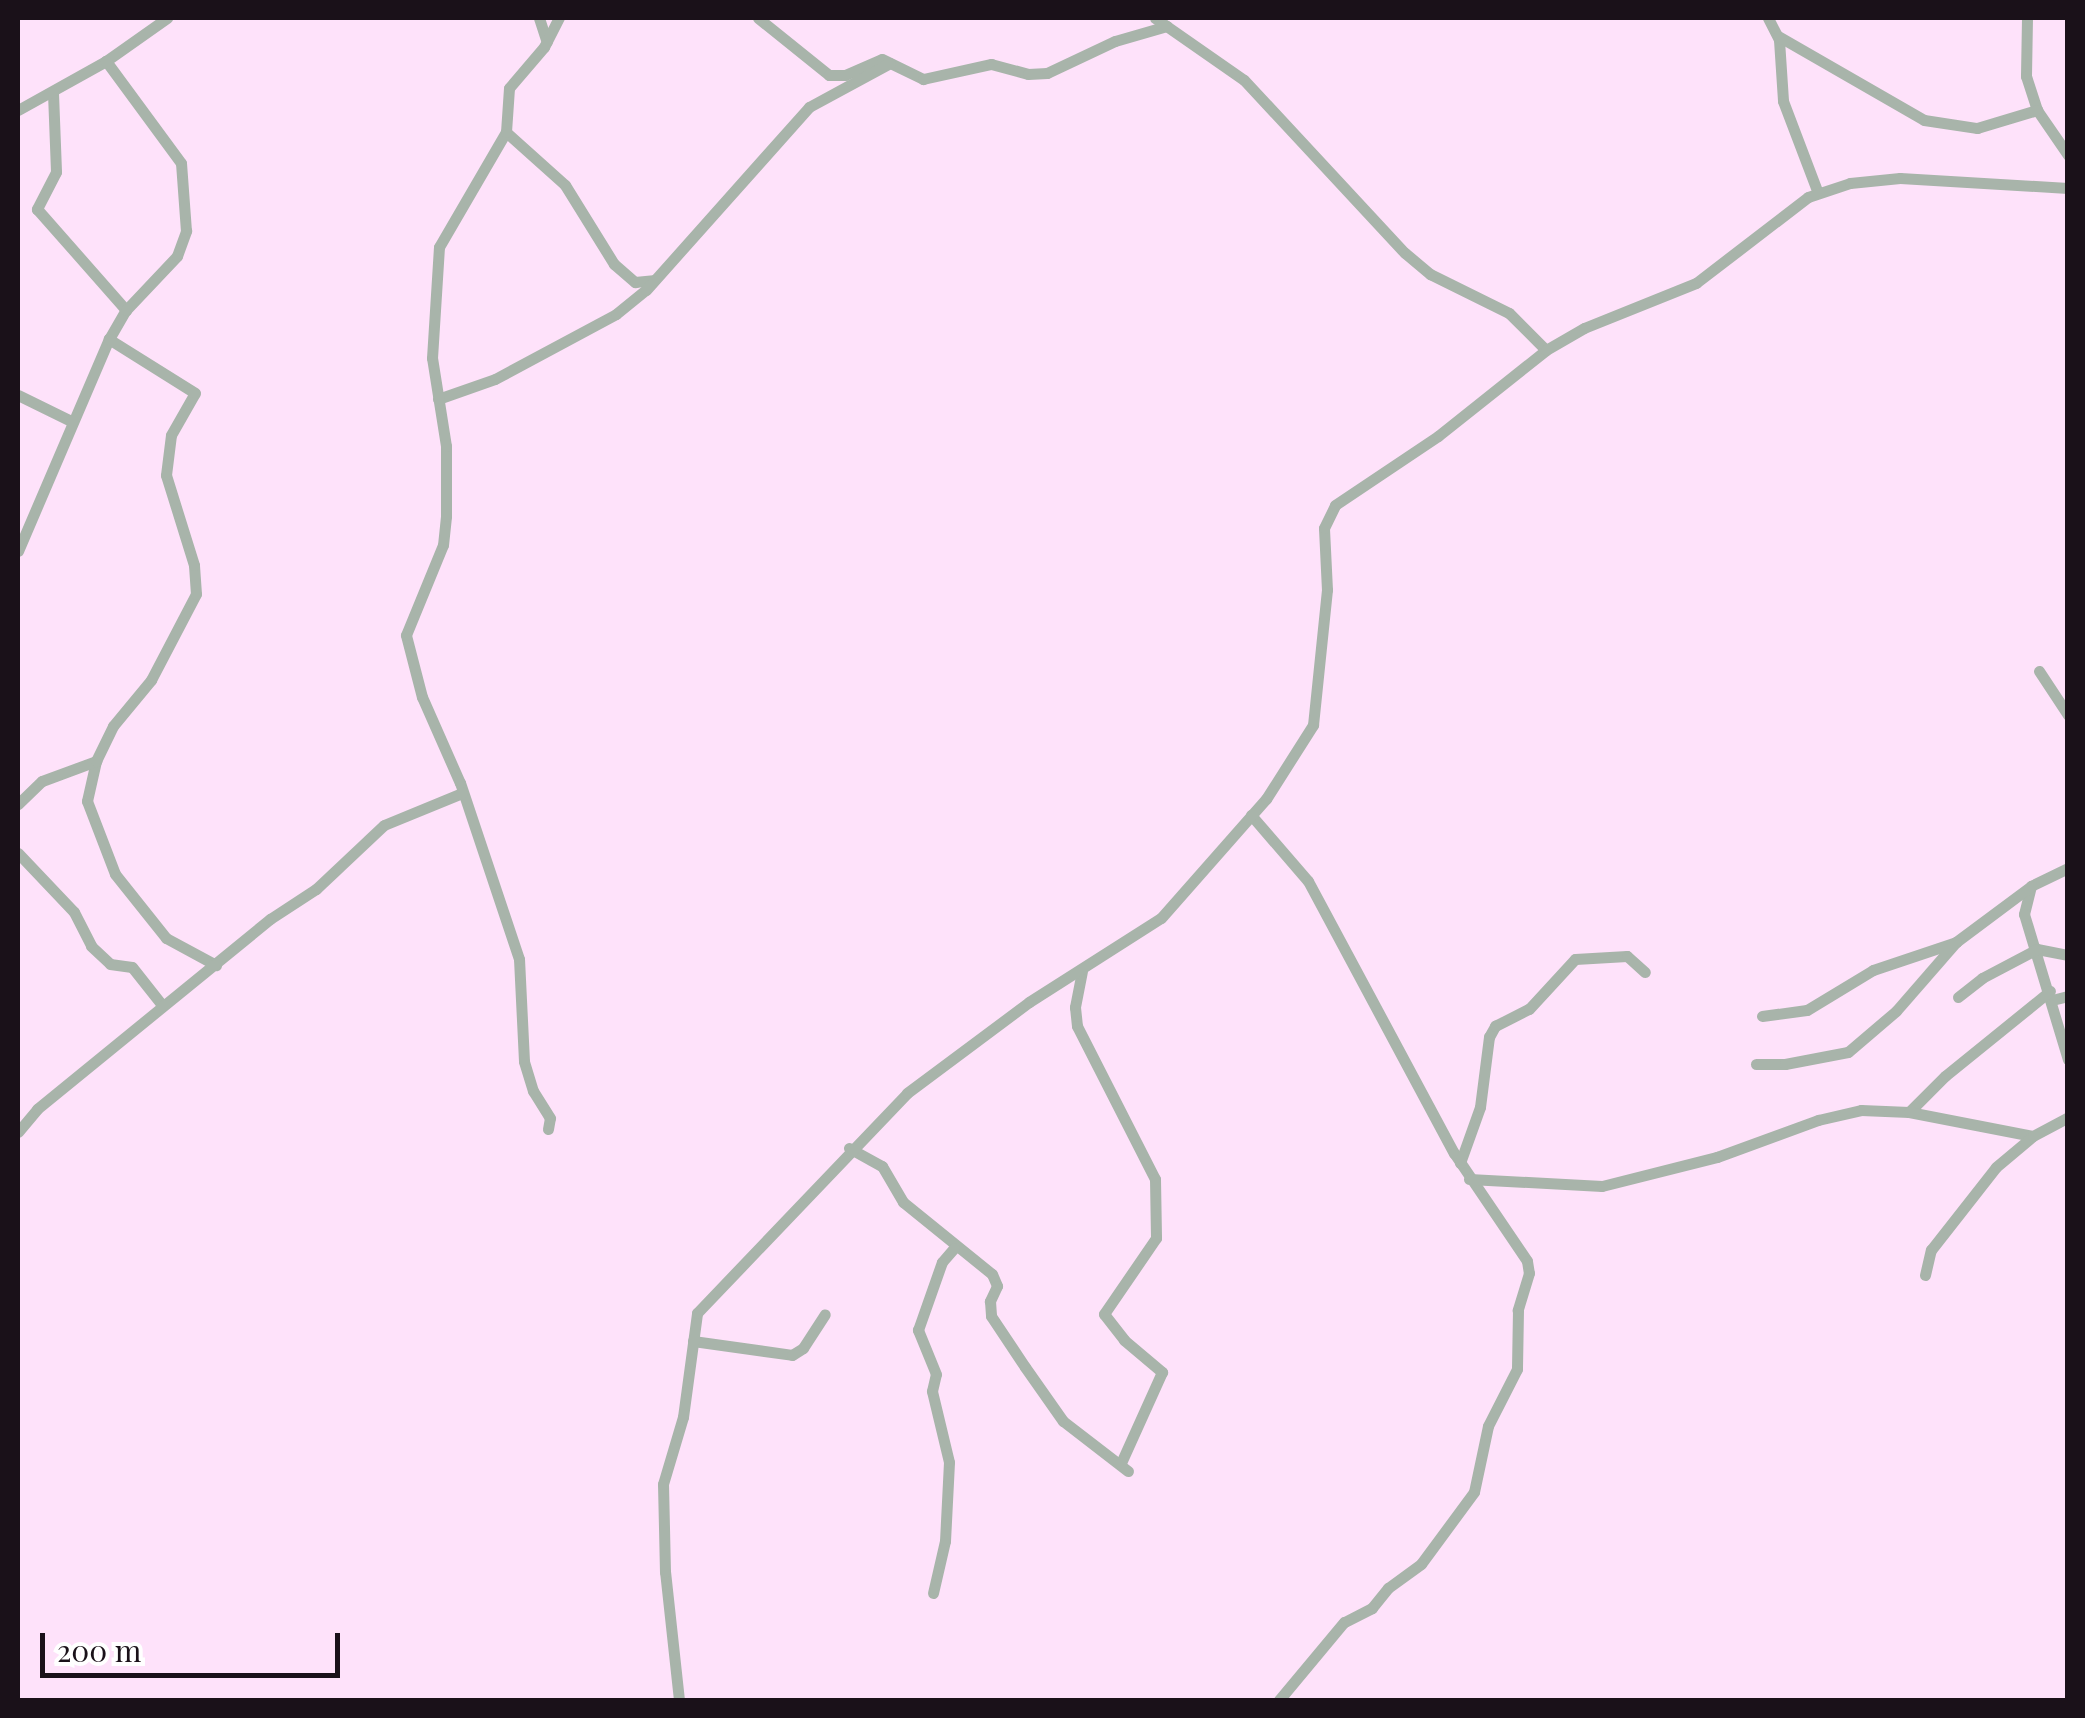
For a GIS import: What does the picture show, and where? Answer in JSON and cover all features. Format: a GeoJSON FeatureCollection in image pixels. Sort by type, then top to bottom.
{"type":"FeatureCollection","features":[{"type":"Feature","properties":{"kind":"street"},"geometry":{"type":"LineString","coordinates":[[18,110],[106,61],[166,18]]}},
{"type":"Feature","properties":{"kind":"street"},"geometry":{"type":"LineString","coordinates":[[538,18],[548,42]]}},
{"type":"Feature","properties":{"kind":"street"},"geometry":{"type":"LineString","coordinates":[[548,1129],[550,1118],[525,1068],[519,959],[462,792],[422,697],[406,635],[444,538],[447,466],[432,342],[438,247],[506,132],[506,93],[548,42],[559,18]]}},
{"type":"Feature","properties":{"kind":"street"},"geometry":{"type":"LineString","coordinates":[[758,18],[829,74],[845,75],[877,58],[922,79],[991,64],[1028,74],[1047,73],[1116,41],[1167,26]]}},
{"type":"Feature","properties":{"kind":"street"},"geometry":{"type":"LineString","coordinates":[[1155,18],[1218,58],[1267,101],[1405,253],[1430,274],[1509,313],[1546,350]]}},
{"type":"Feature","properties":{"kind":"street"},"geometry":{"type":"LineString","coordinates":[[1768,18],[1778,36],[1783,101],[1818,193]]}},
{"type":"Feature","properties":{"kind":"street"},"geometry":{"type":"LineString","coordinates":[[2027,18],[2026,76],[2037,110],[2068,155]]}},
{"type":"Feature","properties":{"kind":"street"},"geometry":{"type":"LineString","coordinates":[[1778,36],[1924,120],[1977,128],[2037,110]]}},
{"type":"Feature","properties":{"kind":"street"},"geometry":{"type":"LineString","coordinates":[[18,551],[109,339],[126,310],[179,251],[186,231],[184,177],[172,148],[106,61]]}},
{"type":"Feature","properties":{"kind":"street"},"geometry":{"type":"LineString","coordinates":[[438,400],[495,379],[596,327],[654,280],[809,107],[890,62]]}},
{"type":"Feature","properties":{"kind":"street"},"geometry":{"type":"LineString","coordinates":[[54,93],[56,172],[37,209],[126,310]]}},
{"type":"Feature","properties":{"kind":"street"},"geometry":{"type":"LineString","coordinates":[[506,132],[565,185],[614,264],[635,282],[654,280]]}},
{"type":"Feature","properties":{"kind":"street"},"geometry":{"type":"LineString","coordinates":[[679,1700],[665,1572],[662,1484],[683,1416],[696,1313],[766,1244],[849,1148],[948,1060],[1161,918],[1284,775],[1313,725],[1327,590],[1323,538],[1328,514],[1342,498],[1438,436],[1546,350],[1584,328],[1696,283],[1786,210],[1818,193],[1861,181],[1900,178],[2068,188]]}},
{"type":"Feature","properties":{"kind":"street"},"geometry":{"type":"LineString","coordinates":[[109,339],[195,393],[170,436],[166,475],[197,585],[158,667],[113,726],[96,761],[86,798],[115,874],[166,938],[216,964]]}},
{"type":"Feature","properties":{"kind":"street"},"geometry":{"type":"LineString","coordinates":[[18,395],[71,420]]}},
{"type":"Feature","properties":{"kind":"street"},"geometry":{"type":"LineString","coordinates":[[2039,671],[2068,715]]}},
{"type":"Feature","properties":{"kind":"street"},"geometry":{"type":"LineString","coordinates":[[18,804],[42,781],[96,761]]}},
{"type":"Feature","properties":{"kind":"street"},"geometry":{"type":"LineString","coordinates":[[18,1132],[37,1109],[270,919],[316,889],[384,825],[462,792]]}},
{"type":"Feature","properties":{"kind":"street"},"geometry":{"type":"LineString","coordinates":[[1251,815],[1308,881],[1469,1179],[1527,1261],[1529,1273],[1518,1310],[1517,1369],[1488,1426],[1476,1488],[1421,1564],[1388,1588],[1372,1608],[1344,1622],[1279,1700]]}},
{"type":"Feature","properties":{"kind":"street"},"geometry":{"type":"LineString","coordinates":[[18,853],[74,912],[91,946],[110,964],[132,967],[162,1005]]}},
{"type":"Feature","properties":{"kind":"street"},"geometry":{"type":"LineString","coordinates":[[1756,1064],[1785,1064],[1848,1052],[1896,1011],[1956,942],[2031,886],[2068,868]]}},
{"type":"Feature","properties":{"kind":"street"},"geometry":{"type":"LineString","coordinates":[[2031,886],[2024,914],[2068,1060]]}},
{"type":"Feature","properties":{"kind":"street"},"geometry":{"type":"LineString","coordinates":[[1762,1016],[1807,1010],[1873,970],[1956,942]]}},
{"type":"Feature","properties":{"kind":"street"},"geometry":{"type":"LineString","coordinates":[[1958,997],[1982,978],[2037,949],[2068,956]]}},
{"type":"Feature","properties":{"kind":"street"},"geometry":{"type":"LineString","coordinates":[[1460,1163],[1480,1106],[1488,1037],[1495,1026],[1530,1009],[1575,959],[1627,956],[1645,972]]}},
{"type":"Feature","properties":{"kind":"street"},"geometry":{"type":"LineString","coordinates":[[2046,977],[2068,956]]}},
{"type":"Feature","properties":{"kind":"street"},"geometry":{"type":"LineString","coordinates":[[849,1148],[888,1171],[903,1202],[954,1248],[992,1274],[997,1286],[990,1301],[992,1316],[1063,1421],[1124,1467],[1162,1374],[1110,1326],[1104,1314],[1156,1238],[1154,1179],[1077,1026],[1075,1007],[1082,970]]}},
{"type":"Feature","properties":{"kind":"street"},"geometry":{"type":"LineString","coordinates":[[1909,1112],[1941,1079],[2051,996],[2068,996]]}},
{"type":"Feature","properties":{"kind":"street"},"geometry":{"type":"LineString","coordinates":[[1469,1179],[1602,1186],[1717,1158],[1849,1112],[1909,1112],[2033,1136]]}},
{"type":"Feature","properties":{"kind":"street"},"geometry":{"type":"LineString","coordinates":[[1925,1274],[1931,1250],[2001,1161],[2033,1136],[2067,1119]]}},
{"type":"Feature","properties":{"kind":"street"},"geometry":{"type":"LineString","coordinates":[[934,1593],[945,1541],[950,1462],[932,1391],[937,1376],[918,1330],[942,1262],[954,1248]]}},
{"type":"Feature","properties":{"kind":"street"},"geometry":{"type":"LineString","coordinates":[[693,1341],[792,1355],[803,1348],[825,1314]]}}]}
